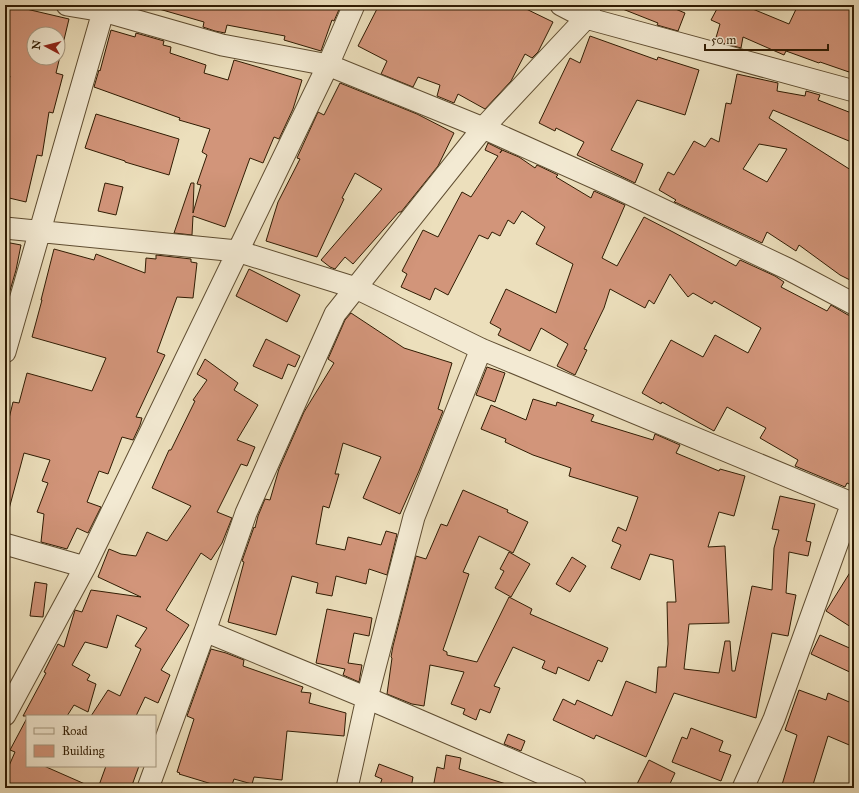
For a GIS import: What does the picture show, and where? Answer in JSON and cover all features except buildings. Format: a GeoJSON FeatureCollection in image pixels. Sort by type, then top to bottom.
{"type":"FeatureCollection","features":[{"type":"Feature","properties":{"kind":"street"},"geometry":{"type":"LineString","coordinates":[[67,5],[104,8],[222,44],[328,65],[483,128],[615,187],[780,265],[854,304]]}},
{"type":"Feature","properties":{"kind":"street"},"geometry":{"type":"LineString","coordinates":[[5,715],[84,567],[328,65],[354,5]]}},
{"type":"Feature","properties":{"kind":"street"},"geometry":{"type":"LineString","coordinates":[[561,5],[854,91]]}},
{"type":"Feature","properties":{"kind":"street"},"geometry":{"type":"LineString","coordinates":[[5,352],[104,8]]}},
{"type":"Feature","properties":{"kind":"street"},"geometry":{"type":"LineString","coordinates":[[156,766],[246,513],[335,314],[483,128],[588,12]]}},
{"type":"Feature","properties":{"kind":"street"},"geometry":{"type":"LineString","coordinates":[[5,228],[237,251],[356,288],[481,349],[853,504],[774,719],[743,788]]}},
{"type":"Feature","properties":{"kind":"street"},"geometry":{"type":"LineString","coordinates":[[347,788],[367,698],[414,517],[481,349]]}},
{"type":"Feature","properties":{"kind":"street"},"geometry":{"type":"LineString","coordinates":[[5,544],[84,567]]}},
{"type":"Feature","properties":{"kind":"street"},"geometry":{"type":"LineString","coordinates":[[205,631],[367,698],[576,788]]}},
{"type":"Feature","properties":{"kind":"street"},"geometry":{"type":"LineString","coordinates":[[148,788],[156,767]]}}]}
